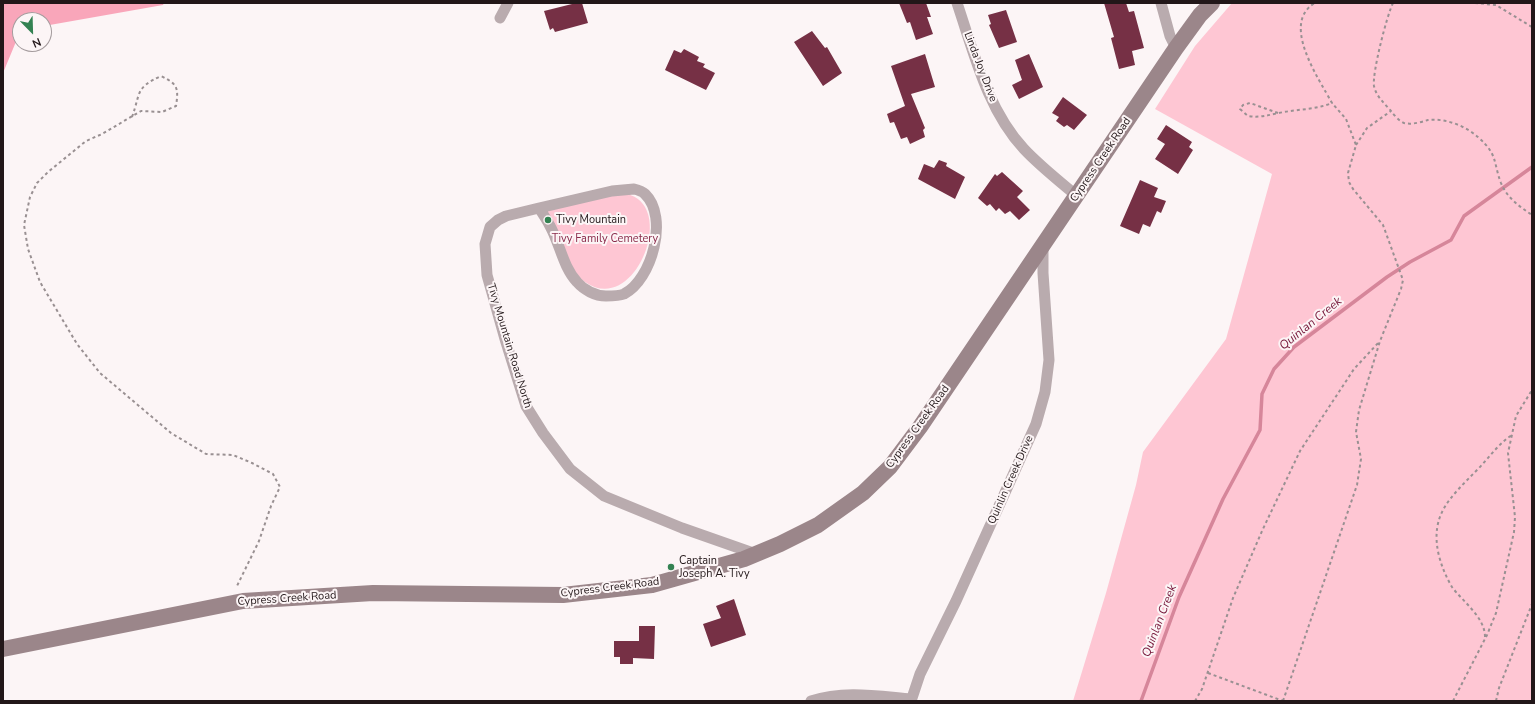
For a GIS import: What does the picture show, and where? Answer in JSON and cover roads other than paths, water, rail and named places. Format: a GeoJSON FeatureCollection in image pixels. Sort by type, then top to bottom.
{"type":"FeatureCollection","features":[{"type":"Feature","properties":{"kind":"main road","name":"Cypress Creek Road"},"geometry":{"type":"LineString","coordinates":[[3,649],[243,601],[374,593],[563,595],[652,585],[709,570],[756,554],[818,525],[863,493],[890,467],[920,427],[1176,48],[1200,15],[1212,3]]}},
{"type":"Feature","properties":{"kind":"street"},"geometry":{"type":"LineString","coordinates":[[500,18],[508,3]]}},
{"type":"Feature","properties":{"kind":"street","name":"Linda Joy Drive"},"geometry":{"type":"LineString","coordinates":[[957,3],[985,86],[1003,121],[1024,150],[1076,196]]}},
{"type":"Feature","properties":{"kind":"street"},"geometry":{"type":"LineString","coordinates":[[1161,3],[1170,36],[1176,48]]}},
{"type":"Feature","properties":{"kind":"street","name":"Tivy Mountain Road North"},"geometry":{"type":"LineString","coordinates":[[539,208],[550,226],[569,270],[577,282],[588,292],[601,296],[623,294],[642,278],[650,262],[656,227],[655,212],[650,201],[644,192],[634,189],[612,191],[539,208],[506,216],[498,220],[490,227],[485,244],[487,275],[526,406],[543,433],[570,469],[604,496],[682,528],[756,554]]}},
{"type":"Feature","properties":{"kind":"street","name":"Quinlin Creek Drive"},"geometry":{"type":"LineString","coordinates":[[911,700],[920,674],[956,601],[1036,424],[1045,392],[1049,360],[1043,273],[1043,245]]}},
{"type":"Feature","properties":{"kind":"street"},"geometry":{"type":"LineString","coordinates":[[811,701],[823,697],[851,693],[911,700]]}},
{"type":"Feature","properties":{"kind":"waterway","name":"Quinlan Creek"},"geometry":{"type":"LineString","coordinates":[[1141,701],[1179,597],[1223,499],[1260,430],[1262,394],[1274,369],[1294,347],[1387,277],[1410,262],[1451,240],[1464,216],[1532,167]]}},
{"type":"Feature","properties":{"kind":"place","name":"Tivy Mountain"},"geometry":{"type":"Point","coordinates":[548,220]}},
{"type":"Feature","properties":{"kind":"place","name":"Captain Joseph A. Tivy"},"geometry":{"type":"Point","coordinates":[671,567]}},
{"type":"Feature","properties":{"kind":"park label","name":"Tivy Family Cemetery"},"geometry":{"type":"Point","coordinates":[605,239]}}]}
